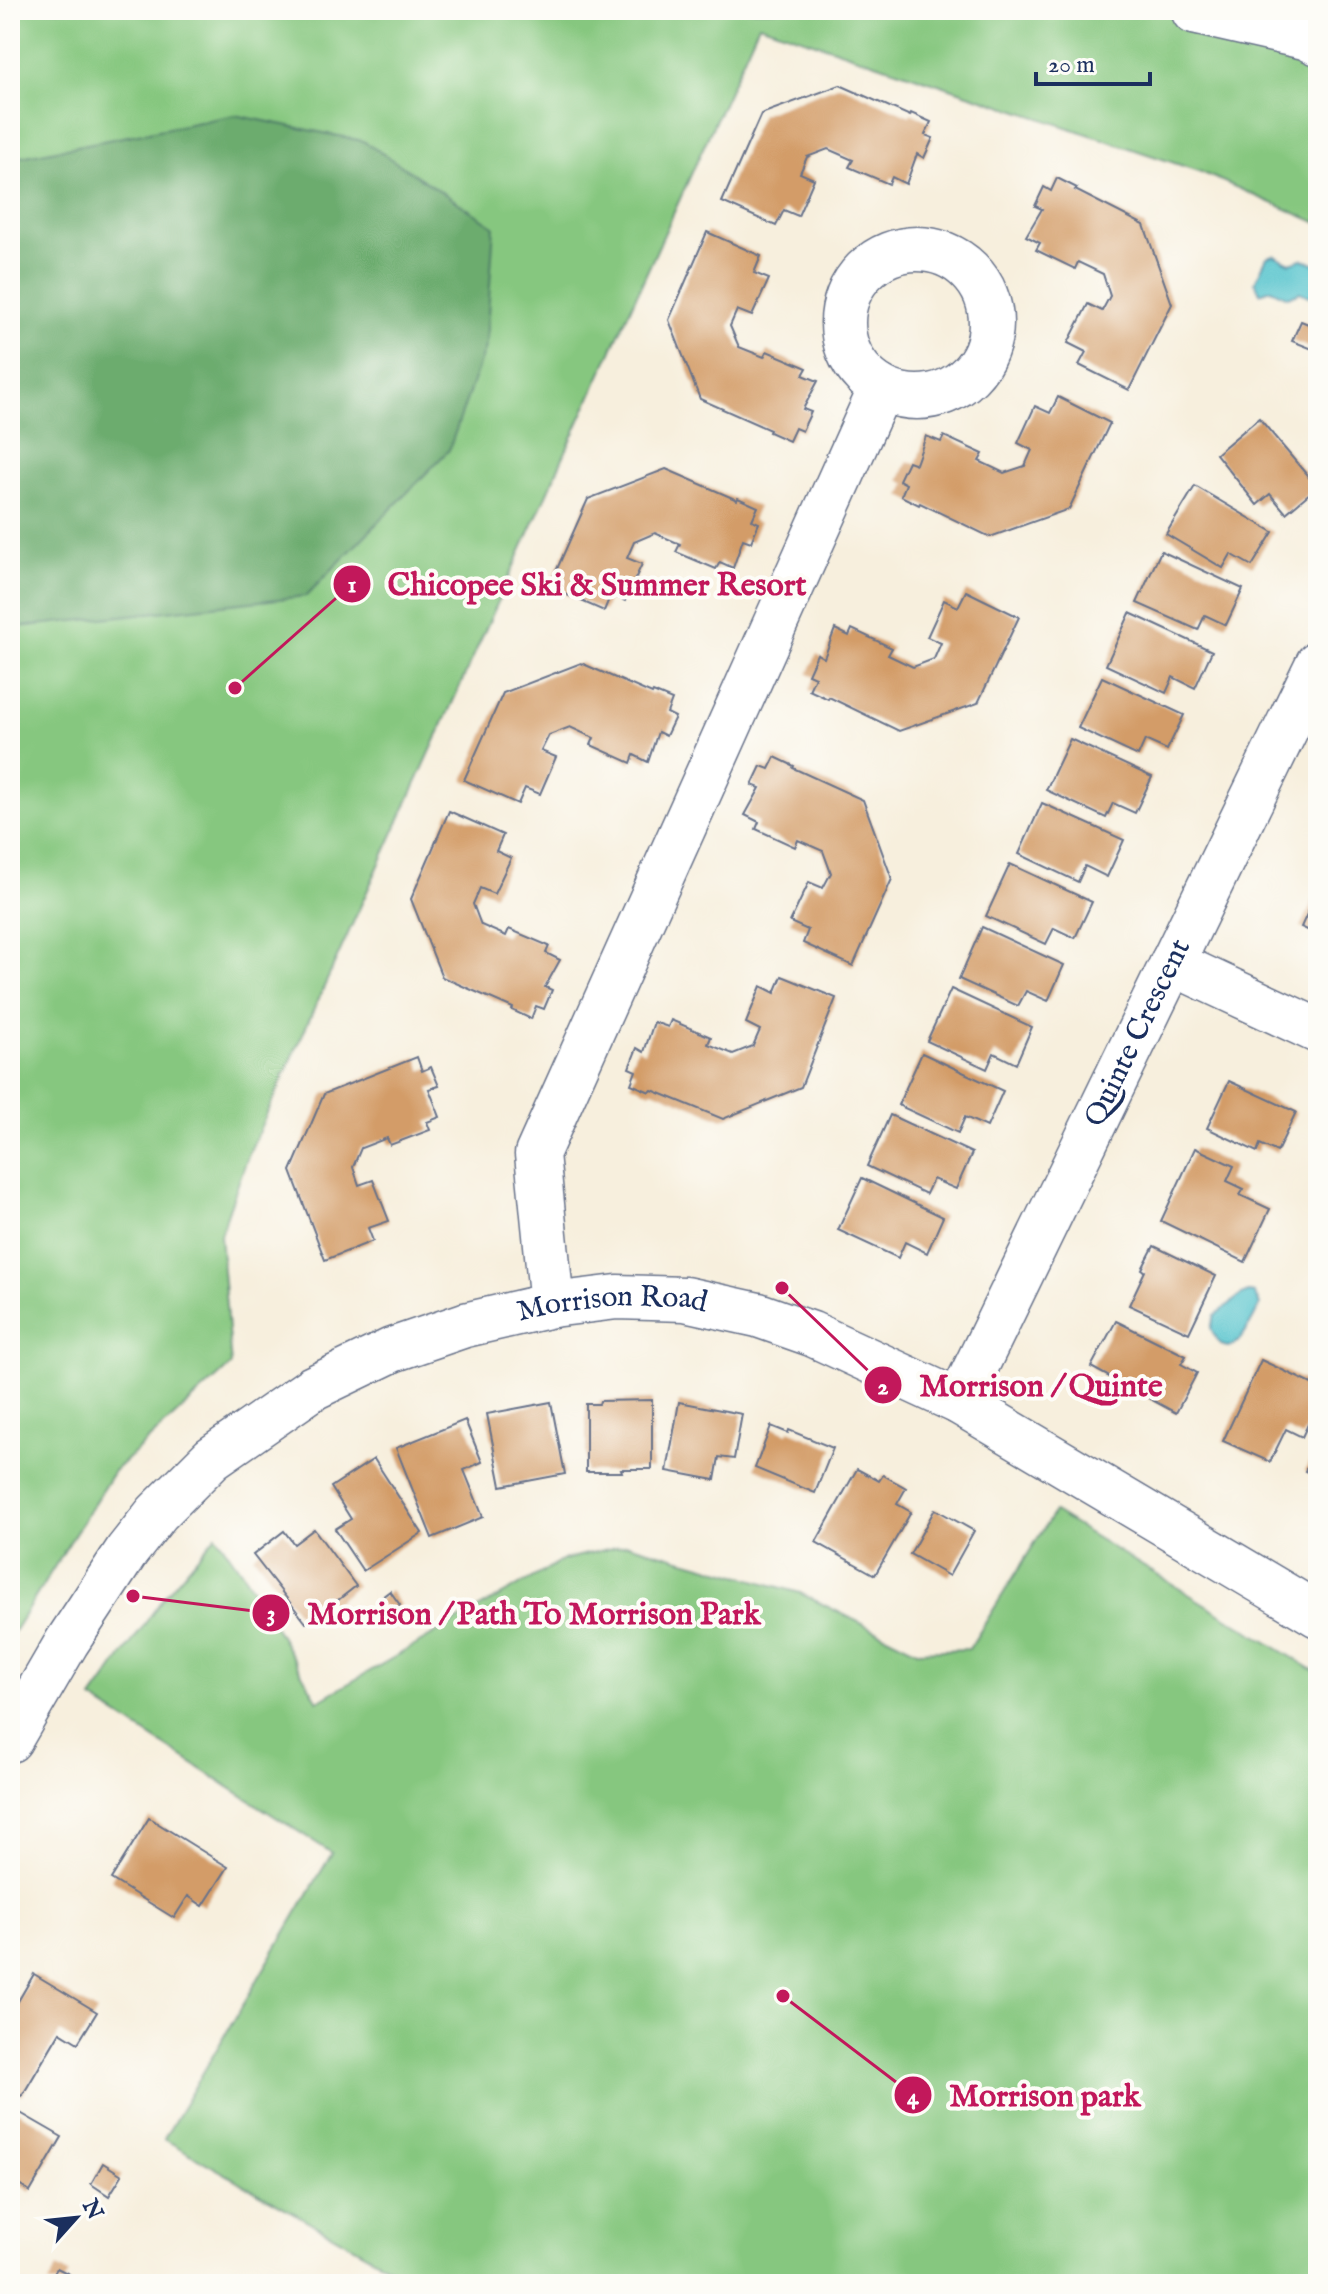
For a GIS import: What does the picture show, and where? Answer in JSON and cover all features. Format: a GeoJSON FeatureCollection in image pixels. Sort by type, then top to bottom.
{"type":"FeatureCollection","features":[{"type":"Feature","properties":{"kind":"street"},"geometry":{"type":"LineString","coordinates":[[1194,12],[1305,37],[1318,43]]}},
{"type":"Feature","properties":{"kind":"street"},"geometry":{"type":"LineString","coordinates":[[552,1305],[537,1154],[881,388]]}},
{"type":"Feature","properties":{"kind":"street","name":"Quinte Crescent"},"geometry":{"type":"LineString","coordinates":[[959,1402],[1318,663]]}},
{"type":"Feature","properties":{"kind":"street"},"geometry":{"type":"LineString","coordinates":[[1172,963],[1318,1031]]}},
{"type":"Feature","properties":{"kind":"street","name":"Morrison Road"},"geometry":{"type":"LineString","coordinates":[[10,1740],[67,1642],[127,1551],[157,1513],[212,1458],[313,1388],[392,1350],[465,1325],[552,1305],[617,1297],[685,1299],[758,1315],[812,1334],[959,1402],[1318,1615]]}},
{"type":"Feature","properties":{"kind":"green space"},"geometry":{"type":"Polygon","coordinates":[[[10,10],[1318,10],[1318,223],[1201,172],[759,24],[249,1153],[220,1235],[231,1365],[114,1471],[10,1638],[10,10]]]}},
{"type":"Feature","properties":{"kind":"green space"},"geometry":{"type":"Polygon","coordinates":[[[235,115],[363,141],[494,226],[486,344],[449,450],[306,596],[10,628],[10,159],[235,115]]]}},
{"type":"Feature","properties":{"kind":"green space"},"geometry":{"type":"Polygon","coordinates":[[[1054,1512],[1318,1673],[1318,2284],[406,2284],[408,2278],[164,2139],[332,1853],[92,1699],[163,1598],[216,1535],[248,1581],[318,1701],[563,1560],[628,1544],[800,1593],[917,1651],[969,1649],[1054,1512]]]}},
{"type":"Feature","properties":{"kind":"water"},"geometry":{"type":"Polygon","coordinates":[[[1274,255],[1290,263],[1302,259],[1318,265],[1318,300],[1300,292],[1288,297],[1271,289],[1260,293],[1255,282],[1267,257],[1274,255]]]}},
{"type":"Feature","properties":{"kind":"water"},"geometry":{"type":"Polygon","coordinates":[[[1249,1292],[1254,1293],[1260,1305],[1239,1340],[1232,1346],[1225,1346],[1218,1341],[1211,1328],[1215,1315],[1249,1292]]]}},
{"type":"Feature","properties":{"kind":"building"},"geometry":{"type":"Polygon","coordinates":[[[840,85],[931,122],[925,135],[933,138],[924,158],[917,154],[906,184],[892,177],[889,184],[849,167],[853,160],[828,149],[807,157],[800,173],[814,179],[798,216],[784,210],[776,226],[722,202],[761,114],[840,85]]]}},
{"type":"Feature","properties":{"kind":"building"},"geometry":{"type":"Polygon","coordinates":[[[1057,178],[1144,225],[1172,304],[1129,390],[1079,365],[1086,352],[1068,343],[1088,304],[1102,311],[1110,296],[1103,274],[1078,262],[1075,269],[1036,250],[1040,243],[1026,236],[1042,209],[1035,206],[1044,187],[1051,191],[1057,178]]]}},
{"type":"Feature","properties":{"kind":"building"},"geometry":{"type":"Polygon","coordinates":[[[707,232],[761,256],[754,273],[769,279],[752,316],[737,310],[730,326],[739,347],[764,357],[767,351],[807,368],[803,375],[818,381],[803,409],[811,412],[802,431],[795,428],[789,441],[700,399],[669,320],[707,232]]]}},
{"type":"Feature","properties":{"kind":"building"},"geometry":{"type":"Polygon","coordinates":[[[1301,321],[1318,328],[1315,350],[1292,341],[1301,321]]]}},
{"type":"Feature","properties":{"kind":"building"},"geometry":{"type":"Polygon","coordinates":[[[1058,397],[1110,423],[1069,509],[990,537],[901,496],[906,484],[899,480],[908,461],[916,464],[926,436],[941,442],[944,436],[983,454],[979,461],[1004,473],[1025,466],[1032,450],[1018,443],[1035,406],[1050,413],[1058,397]]]}},
{"type":"Feature","properties":{"kind":"building"},"geometry":{"type":"Polygon","coordinates":[[[1259,418],[1317,487],[1286,513],[1270,494],[1257,505],[1216,454],[1259,418]]]}},
{"type":"Feature","properties":{"kind":"building"},"geometry":{"type":"Polygon","coordinates":[[[666,469],[758,507],[752,520],[759,523],[751,542],[743,539],[733,568],[720,562],[716,569],[676,552],[680,544],[655,533],[634,542],[627,558],[642,564],[625,601],[611,594],[604,611],[549,587],[588,499],[666,469]]]}},
{"type":"Feature","properties":{"kind":"building"},"geometry":{"type":"Polygon","coordinates":[[[1195,486],[1273,532],[1252,566],[1231,554],[1223,568],[1166,534],[1195,486]]]}},
{"type":"Feature","properties":{"kind":"building"},"geometry":{"type":"Polygon","coordinates":[[[1161,551],[1243,589],[1226,625],[1205,615],[1198,630],[1137,603],[1161,551]]]}},
{"type":"Feature","properties":{"kind":"building"},"geometry":{"type":"Polygon","coordinates":[[[966,591],[1019,617],[978,703],[899,731],[809,690],[815,677],[808,674],[817,654],[824,658],[835,629],[849,636],[852,629],[892,648],[888,655],[913,667],[934,659],[941,643],[927,637],[944,600],[958,607],[966,591]]]}},
{"type":"Feature","properties":{"kind":"building"},"geometry":{"type":"Polygon","coordinates":[[[1130,613],[1212,651],[1195,688],[1173,677],[1166,693],[1106,665],[1130,613]]]}},
{"type":"Feature","properties":{"kind":"building"},"geometry":{"type":"Polygon","coordinates":[[[581,663],[672,700],[667,713],[675,717],[666,736],[658,732],[648,762],[634,755],[631,763],[591,745],[594,738],[570,727],[549,735],[541,751],[556,757],[540,794],[525,788],[518,804],[464,780],[503,693],[581,663]]]}},
{"type":"Feature","properties":{"kind":"building"},"geometry":{"type":"Polygon","coordinates":[[[1102,677],[1184,715],[1167,750],[1145,740],[1138,756],[1078,728],[1102,677]]]}},
{"type":"Feature","properties":{"kind":"building"},"geometry":{"type":"Polygon","coordinates":[[[1070,739],[1152,777],[1135,813],[1113,803],[1106,818],[1046,790],[1070,739]]]}},
{"type":"Feature","properties":{"kind":"building"},"geometry":{"type":"Polygon","coordinates":[[[775,757],[863,800],[892,879],[853,966],[803,943],[808,930],[790,922],[809,882],[823,888],[831,873],[823,851],[798,840],[795,847],[756,829],[759,822],[745,815],[760,788],[752,785],[761,766],[769,769],[775,757]]]}},
{"type":"Feature","properties":{"kind":"building"},"geometry":{"type":"Polygon","coordinates":[[[1042,803],[1124,840],[1107,877],[1085,866],[1078,882],[1019,854],[1042,803]]]}},
{"type":"Feature","properties":{"kind":"building"},"geometry":{"type":"Polygon","coordinates":[[[449,811],[503,835],[496,851],[511,858],[494,894],[480,888],[473,904],[481,925],[506,936],[509,929],[549,946],[546,953],[560,960],[545,987],[552,990],[544,1009],[536,1006],[531,1019],[442,977],[411,899],[449,811]]]}},
{"type":"Feature","properties":{"kind":"building"},"geometry":{"type":"Polygon","coordinates":[[[1010,864],[1092,902],[1075,938],[1054,928],[1046,944],[986,916],[1010,864]]]}},
{"type":"Feature","properties":{"kind":"building"},"geometry":{"type":"Polygon","coordinates":[[[1318,890],[1318,935],[1301,927],[1318,890]]]}},
{"type":"Feature","properties":{"kind":"building"},"geometry":{"type":"Polygon","coordinates":[[[982,927],[1064,965],[1048,1001],[1026,991],[1018,1006],[959,979],[982,927]]]}},
{"type":"Feature","properties":{"kind":"building"},"geometry":{"type":"Polygon","coordinates":[[[782,976],[836,998],[801,1087],[723,1119],[631,1084],[636,1071],[629,1068],[637,1048],[644,1052],[654,1022],[668,1027],[671,1020],[711,1037],[708,1044],[733,1054],[753,1046],[760,1030],[746,1023],[761,986],[775,993],[782,976]]]}},
{"type":"Feature","properties":{"kind":"building"},"geometry":{"type":"Polygon","coordinates":[[[951,989],[1032,1027],[1016,1064],[994,1053],[987,1069],[927,1041],[951,989]]]}},
{"type":"Feature","properties":{"kind":"building"},"geometry":{"type":"Polygon","coordinates":[[[922,1053],[1003,1091],[987,1127],[965,1117],[958,1133],[898,1105],[922,1053]]]}},
{"type":"Feature","properties":{"kind":"building"},"geometry":{"type":"Polygon","coordinates":[[[417,1057],[422,1071],[431,1067],[439,1086],[429,1089],[440,1117],[427,1122],[430,1130],[390,1145],[387,1138],[361,1148],[353,1167],[359,1185],[373,1180],[389,1221],[368,1228],[373,1241],[325,1260],[291,1171],[324,1094],[417,1057]]]}},
{"type":"Feature","properties":{"kind":"building"},"geometry":{"type":"Polygon","coordinates":[[[1229,1081],[1296,1112],[1277,1152],[1260,1144],[1257,1152],[1207,1128],[1229,1081]]]}},
{"type":"Feature","properties":{"kind":"building"},"geometry":{"type":"Polygon","coordinates":[[[890,1115],[972,1153],[956,1189],[933,1179],[926,1194],[867,1166],[890,1115]]]}},
{"type":"Feature","properties":{"kind":"building"},"geometry":{"type":"Polygon","coordinates":[[[1195,1148],[1234,1166],[1227,1181],[1244,1189],[1240,1195],[1270,1209],[1245,1262],[1161,1221],[1195,1148]]]}},
{"type":"Feature","properties":{"kind":"building"},"geometry":{"type":"Polygon","coordinates":[[[862,1178],[943,1217],[927,1253],[905,1242],[898,1258],[838,1230],[862,1178]]]}},
{"type":"Feature","properties":{"kind":"building"},"geometry":{"type":"Polygon","coordinates":[[[1154,1246],[1216,1276],[1189,1333],[1129,1305],[1154,1246]]]}},
{"type":"Feature","properties":{"kind":"building"},"geometry":{"type":"Polygon","coordinates":[[[1116,1321],[1186,1356],[1181,1364],[1197,1373],[1176,1413],[1091,1367],[1116,1321]]]}},
{"type":"Feature","properties":{"kind":"building"},"geometry":{"type":"Polygon","coordinates":[[[1261,1360],[1318,1387],[1318,1403],[1302,1437],[1286,1429],[1270,1462],[1223,1441],[1261,1360]]]}},
{"type":"Feature","properties":{"kind":"building"},"geometry":{"type":"Polygon","coordinates":[[[652,1400],[652,1469],[586,1472],[586,1404],[652,1400]]]}},
{"type":"Feature","properties":{"kind":"building"},"geometry":{"type":"Polygon","coordinates":[[[551,1402],[565,1474],[501,1486],[487,1414],[551,1402]]]}},
{"type":"Feature","properties":{"kind":"building"},"geometry":{"type":"Polygon","coordinates":[[[679,1402],[742,1414],[734,1459],[719,1457],[715,1480],[667,1471],[679,1402]]]}},
{"type":"Feature","properties":{"kind":"building"},"geometry":{"type":"Polygon","coordinates":[[[465,1420],[482,1462],[464,1470],[483,1517],[432,1538],[396,1448],[465,1420]]]}},
{"type":"Feature","properties":{"kind":"building"},"geometry":{"type":"Polygon","coordinates":[[[771,1426],[833,1448],[815,1493],[755,1468],[771,1426]]]}},
{"type":"Feature","properties":{"kind":"building"},"geometry":{"type":"Polygon","coordinates":[[[1318,1443],[1318,1477],[1305,1471],[1318,1443]]]}},
{"type":"Feature","properties":{"kind":"building"},"geometry":{"type":"Polygon","coordinates":[[[374,1459],[422,1533],[363,1571],[335,1529],[351,1519],[331,1487],[374,1459]]]}},
{"type":"Feature","properties":{"kind":"building"},"geometry":{"type":"Polygon","coordinates":[[[857,1469],[879,1481],[883,1475],[906,1488],[897,1504],[911,1512],[875,1575],[816,1542],[857,1469]]]}},
{"type":"Feature","properties":{"kind":"building"},"geometry":{"type":"Polygon","coordinates":[[[935,1509],[974,1531],[949,1576],[910,1554],[935,1509]]]}},
{"type":"Feature","properties":{"kind":"building"},"geometry":{"type":"Polygon","coordinates":[[[314,1529],[356,1586],[306,1623],[253,1555],[284,1531],[294,1544],[314,1529]]]}},
{"type":"Feature","properties":{"kind":"building"},"geometry":{"type":"Polygon","coordinates":[[[390,1591],[400,1605],[389,1613],[378,1600],[390,1591]]]}},
{"type":"Feature","properties":{"kind":"building"},"geometry":{"type":"Polygon","coordinates":[[[149,1818],[228,1867],[203,1906],[188,1896],[174,1918],[111,1879],[149,1818]]]}},
{"type":"Feature","properties":{"kind":"building"},"geometry":{"type":"Polygon","coordinates":[[[34,1974],[97,2012],[78,2043],[60,2032],[22,2096],[10,2088],[10,2015],[34,1974]]]}},
{"type":"Feature","properties":{"kind":"building"},"geometry":{"type":"Polygon","coordinates":[[[10,2107],[62,2137],[30,2192],[10,2179],[10,2107]]]}},
{"type":"Feature","properties":{"kind":"building"},"geometry":{"type":"Polygon","coordinates":[[[103,2163],[122,2175],[109,2196],[91,2184],[103,2163]]]}},
{"type":"Feature","properties":{"kind":"building"},"geometry":{"type":"Polygon","coordinates":[[[57,2268],[69,2274],[63,2284],[48,2284],[57,2268]]]}},
{"type":"Feature","properties":{"kind":"place","name":"Chicopee Ski & Summer Resort"},"geometry":{"type":"Point","coordinates":[235,688]}},
{"type":"Feature","properties":{"kind":"place","name":"Morrison / Quinte"},"geometry":{"type":"Point","coordinates":[782,1288]}},
{"type":"Feature","properties":{"kind":"place","name":"Morrison / Path To Morrison Park"},"geometry":{"type":"Point","coordinates":[133,1596]}},
{"type":"Feature","properties":{"kind":"place","name":"Morrison park"},"geometry":{"type":"Point","coordinates":[783,1996]}}]}
